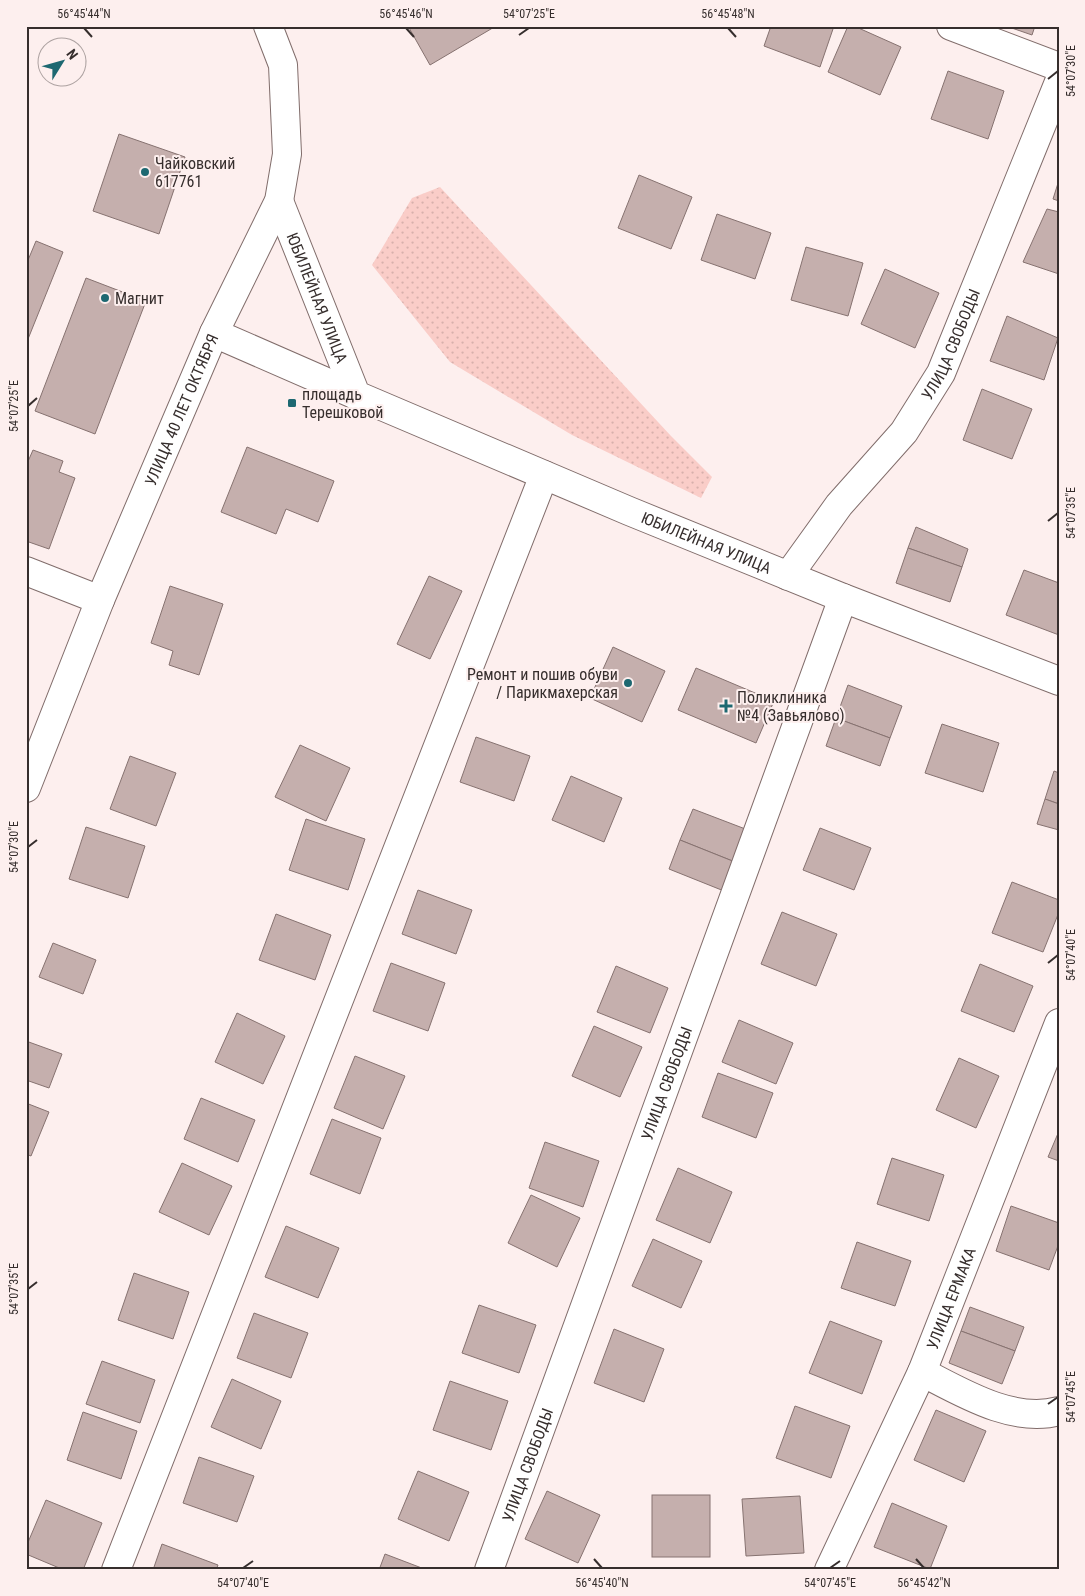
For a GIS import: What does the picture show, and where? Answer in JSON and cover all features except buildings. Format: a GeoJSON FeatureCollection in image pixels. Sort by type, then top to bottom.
{"type":"FeatureCollection","features":[{"type":"Feature","properties":{"kind":"street","name":"УЛИЦА 40 ЛЕТ ОКТЯБРЯ"},"geometry":{"type":"LineString","coordinates":[[26,788],[100,600],[214,333],[278,201],[287,154],[283,65],[268,26]]}},
{"type":"Feature","properties":{"kind":"street"},"geometry":{"type":"LineString","coordinates":[[951,26],[1059,67]]}},
{"type":"Feature","properties":{"kind":"street","name":"УЛИЦА СВОБОДЫ"},"geometry":{"type":"LineString","coordinates":[[788,576],[839,505],[904,432],[941,373],[1059,82]]}},
{"type":"Feature","properties":{"kind":"street","name":"ЮБИЛЕЙНАЯ УЛИЦА"},"geometry":{"type":"LineString","coordinates":[[278,201],[356,395]]}},
{"type":"Feature","properties":{"kind":"street","name":"ЮБИЛЕЙНАЯ УЛИЦА"},"geometry":{"type":"LineString","coordinates":[[214,333],[638,515],[842,598],[1059,681]]}},
{"type":"Feature","properties":{"kind":"street"},"geometry":{"type":"LineString","coordinates":[[116,1570],[544,475]]}},
{"type":"Feature","properties":{"kind":"street"},"geometry":{"type":"LineString","coordinates":[[26,571],[100,600]]}},
{"type":"Feature","properties":{"kind":"street","name":"УЛИЦА СВОБОДЫ"},"geometry":{"type":"LineString","coordinates":[[495,1568],[842,598]]}},
{"type":"Feature","properties":{"kind":"street","name":"УЛИЦА ЕРМАКА"},"geometry":{"type":"LineString","coordinates":[[830,1570],[922,1372],[1059,1023]]}},
{"type":"Feature","properties":{"kind":"street"},"geometry":{"type":"LineString","coordinates":[[922,1372],[975,1400],[1024,1414],[1059,1411]]}},
{"type":"Feature","properties":{"kind":"shaded area"},"geometry":{"type":"Polygon","coordinates":[[[440,187],[671,436],[712,477],[701,498],[572,435],[450,362],[372,265],[412,198],[440,187]]]}},
{"type":"Feature","properties":{"kind":"place","name":"Чайковский 617761"},"geometry":{"type":"Point","coordinates":[145,172]}},
{"type":"Feature","properties":{"kind":"place","name":"Магнит"},"geometry":{"type":"Point","coordinates":[105,298]}},
{"type":"Feature","properties":{"kind":"place","name":"площадь Терешковой"},"geometry":{"type":"Point","coordinates":[292,403]}},
{"type":"Feature","properties":{"kind":"place","name":"Ремонт и пошив обуви / Парикмахерская"},"geometry":{"type":"Point","coordinates":[628,683]}},
{"type":"Feature","properties":{"kind":"place","name":"Поликлиника №4 (Завьялово)"},"geometry":{"type":"Point","coordinates":[726,706]}}]}
